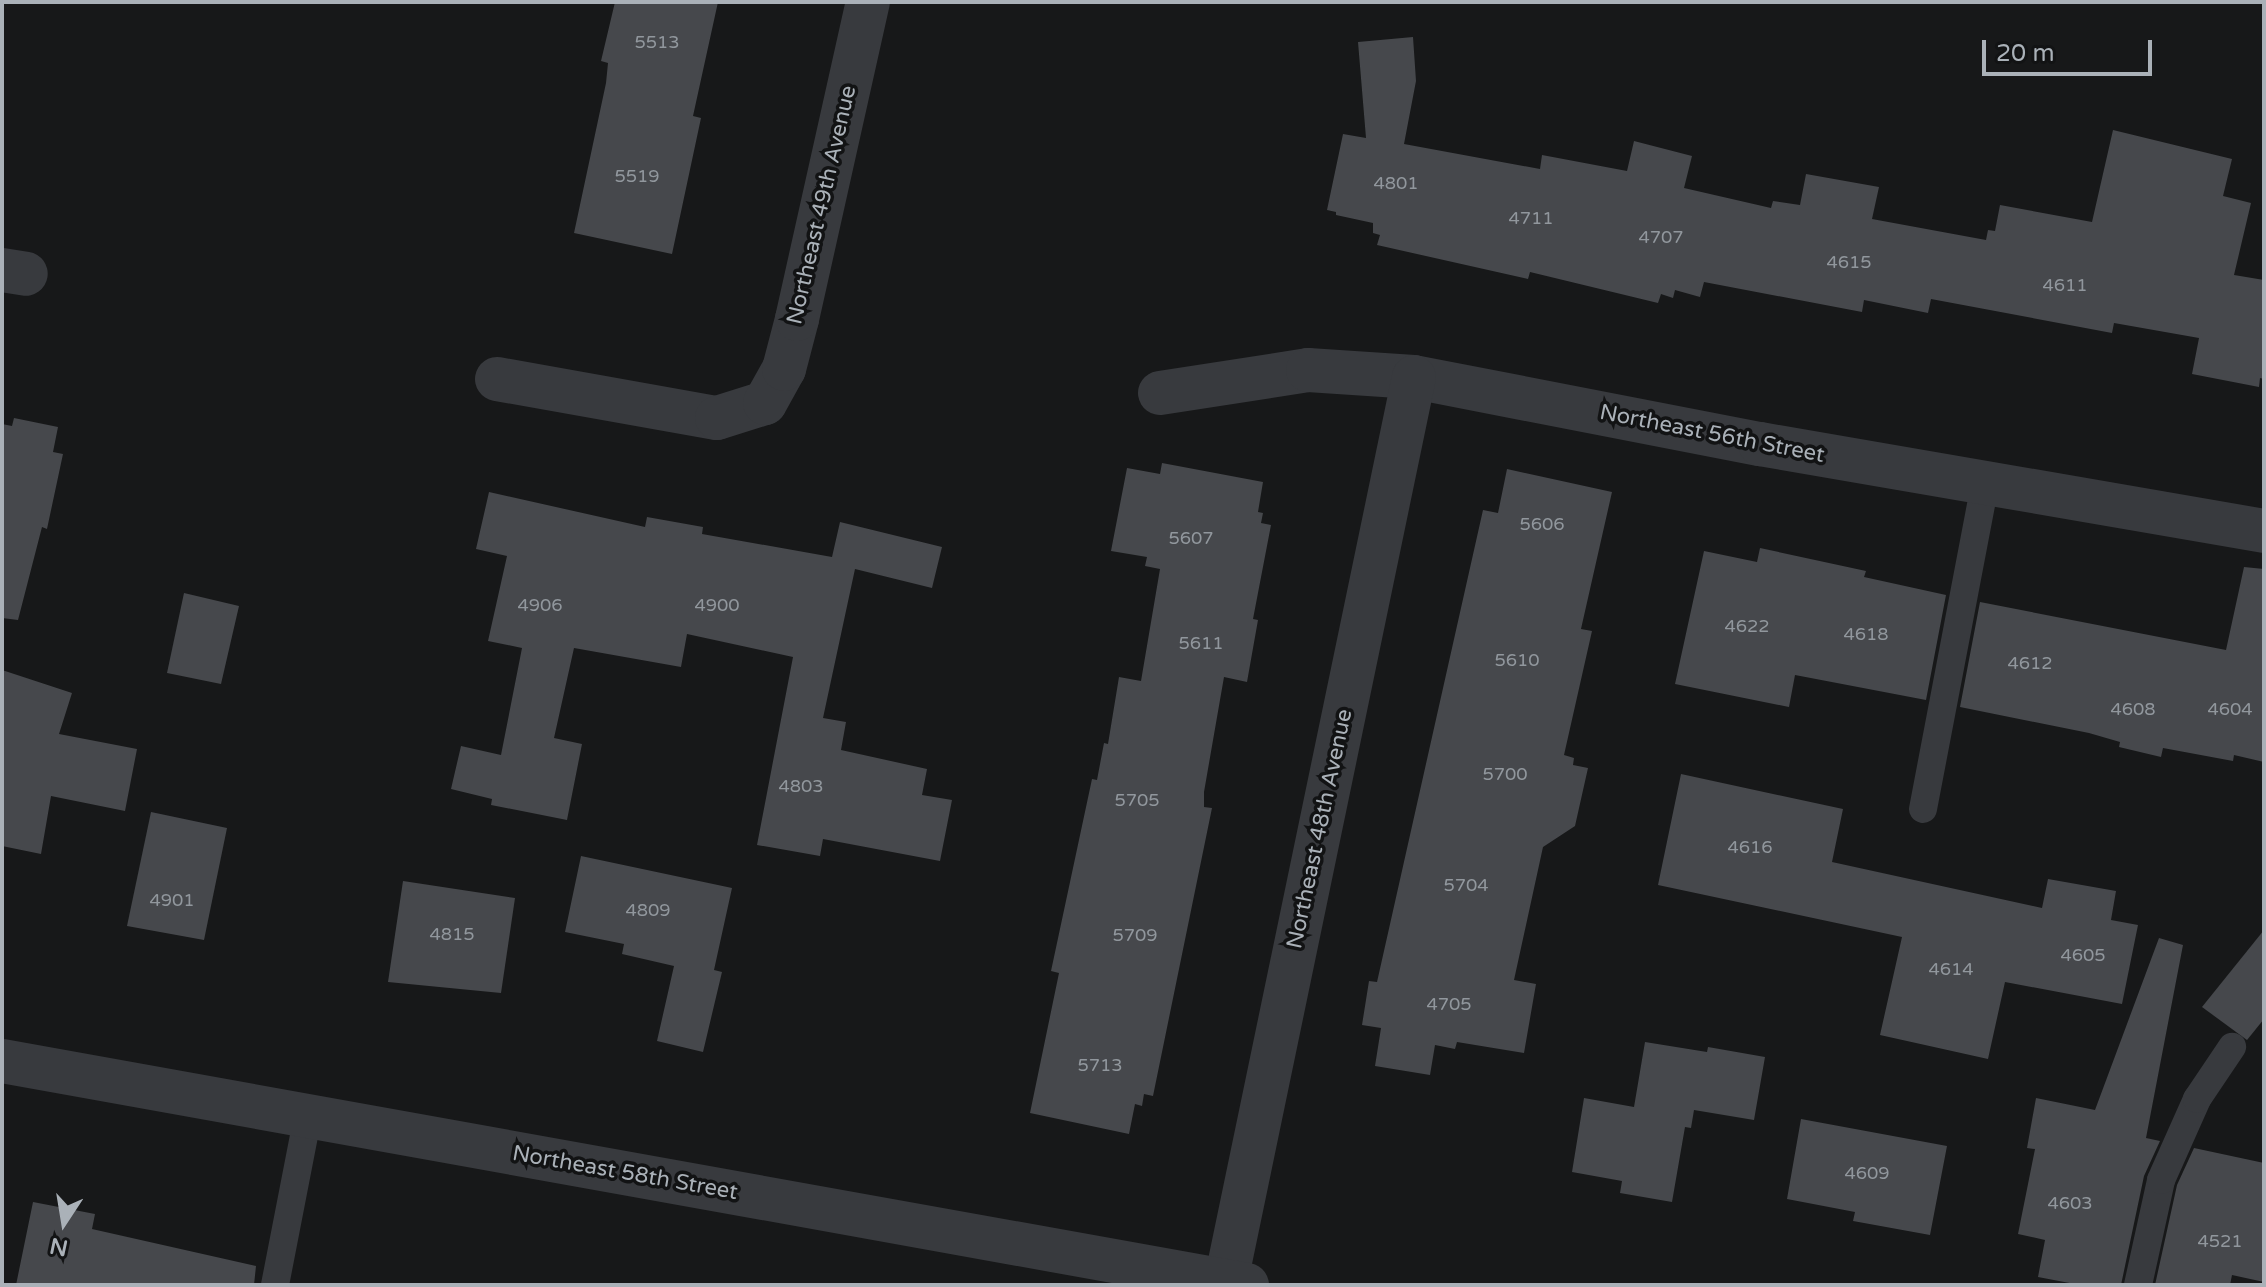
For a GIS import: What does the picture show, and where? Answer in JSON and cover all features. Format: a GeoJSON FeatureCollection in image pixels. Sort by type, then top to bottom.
{"type":"FeatureCollection","features":[{"type":"Feature","properties":{"kind":"street","name":"Northeast 49th Avenue"},"geometry":{"type":"LineString","coordinates":[[497,379],[717,418],[765,403],[784,369],[797,319],[868,2]]}},
{"type":"Feature","properties":{"kind":"street","name":"Northeast 56th Street"},"geometry":{"type":"LineString","coordinates":[[1160,393],[1308,370],[1414,377],[1985,483],[2264,531]]}},
{"type":"Feature","properties":{"kind":"street","name":"Northeast 48th Avenue"},"geometry":{"type":"LineString","coordinates":[[1236,1283],[1414,377]]}},
{"type":"Feature","properties":{"kind":"street","name":"Northeast 58th Street"},"geometry":{"type":"LineString","coordinates":[[2,1061],[1236,1283]]}},
{"type":"Feature","properties":{"kind":"lane"},"geometry":{"type":"LineString","coordinates":[[1923,809],[1985,483]]}},
{"type":"Feature","properties":{"kind":"lane"},"geometry":{"type":"LineString","coordinates":[[2138,1285],[2161,1180],[2197,1099],[2232,1047]]}},
{"type":"Feature","properties":{"kind":"lane"},"geometry":{"type":"LineString","coordinates":[[275,1285],[308,1116]]}},
{"type":"Feature","properties":{"kind":"building"},"geometry":{"type":"Polygon","coordinates":[[[615,2],[718,2],[693,116],[701,118],[672,254],[574,233],[606,83],[608,63],[601,61],[615,2]]]}},
{"type":"Feature","properties":{"kind":"building"},"geometry":{"type":"Polygon","coordinates":[[[1413,37],[1416,81],[1404,144],[1540,169],[1542,155],[1627,171],[1634,141],[1692,156],[1684,188],[1771,208],[1773,201],[1800,205],[1806,174],[1879,187],[1872,219],[1986,240],[1988,230],[1995,231],[2000,205],[2092,222],[2113,130],[2232,159],[2223,196],[2251,203],[2234,275],[2264,280],[2264,379],[2260,378],[2259,387],[2192,374],[2199,338],[2114,323],[2112,333],[1931,299],[1928,313],[1864,300],[1862,312],[1704,282],[1700,297],[1675,290],[1673,298],[1661,294],[1658,303],[1530,272],[1528,279],[1377,245],[1380,235],[1373,233],[1373,223],[1327,210],[1343,134],[1366,138],[1358,42],[1413,37]]]}},
{"type":"Feature","properties":{"kind":"building"},"geometry":{"type":"Polygon","coordinates":[[[14,418],[58,427],[53,452],[63,454],[47,529],[42,527],[18,620],[2,618],[2,424],[12,426],[14,418]]]}},
{"type":"Feature","properties":{"kind":"building"},"geometry":{"type":"Polygon","coordinates":[[[1162,463],[1263,482],[1258,512],[1263,513],[1261,523],[1271,525],[1253,619],[1258,620],[1247,682],[1224,677],[1204,792],[1204,807],[1212,808],[1153,1096],[1144,1094],[1142,1106],[1135,1104],[1129,1134],[1030,1113],[1059,973],[1051,971],[1092,779],[1097,780],[1104,743],[1108,744],[1119,677],[1141,681],[1160,569],[1145,566],[1147,557],[1111,551],[1127,468],[1160,474],[1162,463]]]}},
{"type":"Feature","properties":{"kind":"building"},"geometry":{"type":"Polygon","coordinates":[[[1507,469],[1612,492],[1581,629],[1592,631],[1564,755],[1574,758],[1573,765],[1588,768],[1575,826],[1543,847],[1514,980],[1536,984],[1524,1053],[1457,1042],[1455,1049],[1435,1045],[1430,1075],[1375,1066],[1381,1028],[1362,1025],[1369,981],[1377,982],[1483,510],[1498,513],[1507,469]]]}},
{"type":"Feature","properties":{"kind":"building"},"geometry":{"type":"Polygon","coordinates":[[[489,492],[645,527],[647,517],[703,527],[702,534],[832,557],[840,522],[942,547],[932,588],[855,569],[823,718],[846,722],[841,750],[927,769],[922,795],[952,800],[940,861],[823,839],[820,856],[757,845],[793,657],[687,634],[681,667],[574,648],[554,738],[582,744],[567,820],[491,805],[492,799],[451,789],[461,746],[501,755],[522,648],[488,641],[507,556],[476,549],[489,492]]]}},
{"type":"Feature","properties":{"kind":"building"},"geometry":{"type":"Polygon","coordinates":[[[1760,548],[1866,571],[1864,577],[1946,595],[1926,700],[1795,675],[1789,707],[1675,684],[1704,551],[1757,562],[1760,548]]]}},
{"type":"Feature","properties":{"kind":"building"},"geometry":{"type":"Polygon","coordinates":[[[2244,567],[2264,569],[2264,762],[2234,755],[2233,761],[2163,748],[2161,757],[2119,747],[2120,742],[2089,733],[1960,707],[1980,602],[2226,650],[2244,567]]]}},
{"type":"Feature","properties":{"kind":"building"},"geometry":{"type":"Polygon","coordinates":[[[184,593],[239,606],[221,684],[167,673],[184,593]]]}},
{"type":"Feature","properties":{"kind":"building"},"geometry":{"type":"Polygon","coordinates":[[[2,670],[72,693],[59,734],[137,749],[125,811],[51,796],[41,854],[2,846],[2,670]]]}},
{"type":"Feature","properties":{"kind":"building"},"geometry":{"type":"Polygon","coordinates":[[[1681,774],[1843,809],[1832,862],[2042,908],[2048,879],[2116,891],[2111,920],[2138,925],[2122,1004],[2005,982],[1988,1059],[1880,1035],[1902,937],[1658,885],[1681,774]]]}},
{"type":"Feature","properties":{"kind":"building"},"geometry":{"type":"Polygon","coordinates":[[[151,812],[227,828],[204,940],[127,926],[151,812]]]}},
{"type":"Feature","properties":{"kind":"building"},"geometry":{"type":"Polygon","coordinates":[[[581,856],[732,888],[714,970],[722,972],[703,1052],[657,1041],[674,966],[622,954],[624,944],[565,932],[581,856]]]}},
{"type":"Feature","properties":{"kind":"building"},"geometry":{"type":"Polygon","coordinates":[[[403,881],[515,898],[501,993],[388,982],[403,881]]]}},
{"type":"Feature","properties":{"kind":"building"},"geometry":{"type":"Polygon","coordinates":[[[2264,930],[2264,1019],[2247,1040],[2202,1007],[2264,930]]]}},
{"type":"Feature","properties":{"kind":"building"},"geometry":{"type":"Polygon","coordinates":[[[2159,938],[2183,945],[2146,1138],[2160,1141],[2144,1176],[2121,1285],[2080,1285],[2038,1277],[2045,1240],[2018,1234],[2035,1149],[2027,1148],[2036,1098],[2095,1110],[2159,938]]]}},
{"type":"Feature","properties":{"kind":"building"},"geometry":{"type":"Polygon","coordinates":[[[1645,1042],[1707,1052],[1708,1047],[1765,1057],[1754,1120],[1694,1110],[1691,1128],[1685,1127],[1672,1202],[1620,1193],[1622,1181],[1572,1172],[1584,1098],[1634,1107],[1645,1042]]]}},
{"type":"Feature","properties":{"kind":"building"},"geometry":{"type":"Polygon","coordinates":[[[1801,1119],[1947,1146],[1930,1235],[1853,1221],[1855,1212],[1787,1199],[1801,1119]]]}},
{"type":"Feature","properties":{"kind":"building"},"geometry":{"type":"Polygon","coordinates":[[[2194,1148],[2264,1163],[2264,1282],[2232,1275],[2230,1285],[2155,1285],[2177,1185],[2194,1148]]]}},
{"type":"Feature","properties":{"kind":"building"},"geometry":{"type":"Polygon","coordinates":[[[33,1202],[95,1214],[92,1229],[256,1266],[254,1285],[16,1285],[33,1202]]]}}]}
